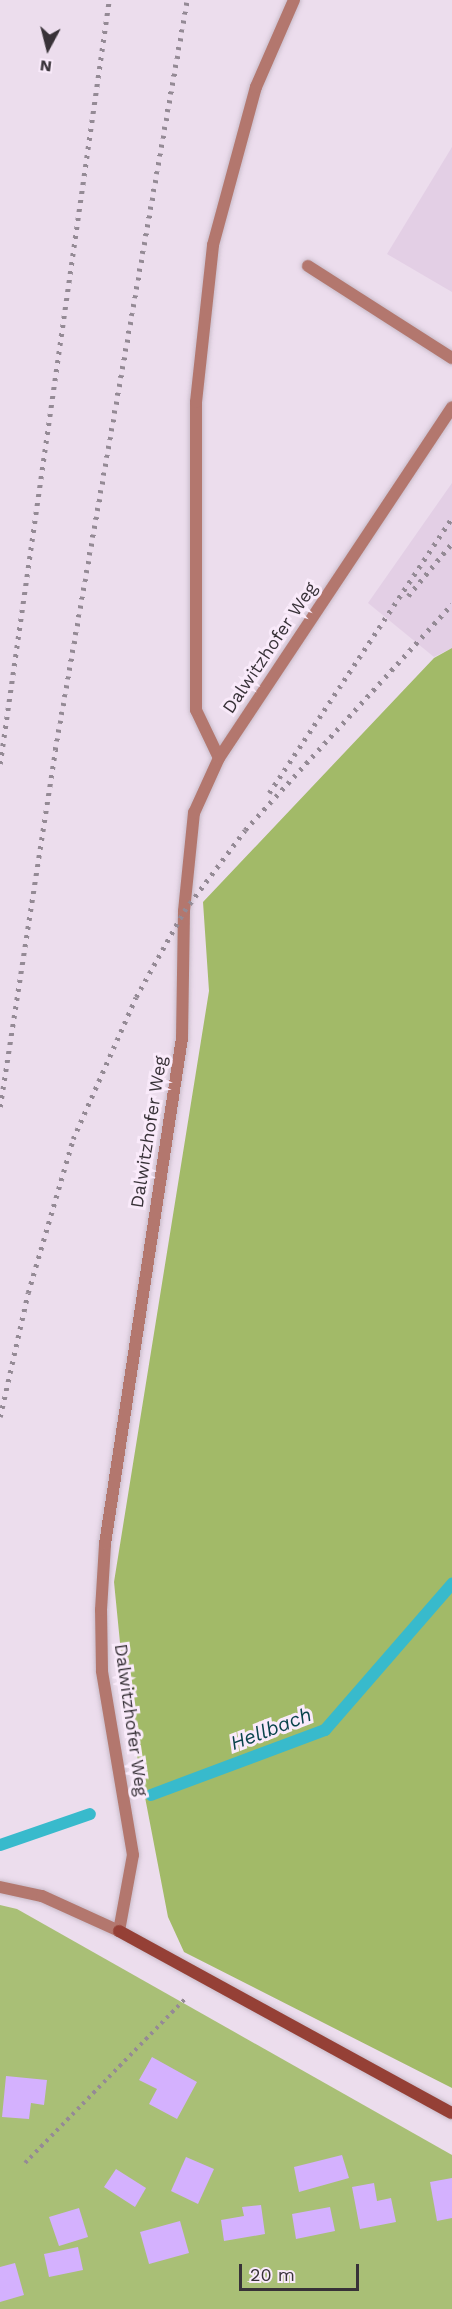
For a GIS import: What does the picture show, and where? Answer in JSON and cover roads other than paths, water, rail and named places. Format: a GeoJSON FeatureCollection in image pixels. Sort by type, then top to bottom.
{"type":"FeatureCollection","features":[{"type":"Feature","properties":{"kind":"street"},"geometry":{"type":"LineString","coordinates":[[219,758],[196,710],[196,402],[213,245],[256,87],[294,0]]}},
{"type":"Feature","properties":{"kind":"street"},"geometry":{"type":"LineString","coordinates":[[308,266],[452,358]]}},
{"type":"Feature","properties":{"kind":"street","name":"Dalwitzhofer Weg"},"geometry":{"type":"LineString","coordinates":[[119,1931],[133,1855],[102,1671],[105,1544],[182,1038],[184,911],[194,813],[219,758],[452,407]]}},
{"type":"Feature","properties":{"kind":"street"},"geometry":{"type":"LineString","coordinates":[[0,1887],[42,1896],[119,1931],[206,1981],[452,2113]]}},
{"type":"Feature","properties":{"kind":"waterway","name":"Hellbach"},"geometry":{"type":"LineString","coordinates":[[151,1795],[325,1730],[452,1584]]}},
{"type":"Feature","properties":{"kind":"waterway","name":"Hellbach"},"geometry":{"type":"LineString","coordinates":[[0,1845],[90,1814]]}},
{"type":"Feature","properties":{"kind":"railway"},"geometry":{"type":"LineString","coordinates":[[0,764],[109,0]]}},
{"type":"Feature","properties":{"kind":"railway"},"geometry":{"type":"LineString","coordinates":[[0,1107],[55,750],[187,0]]}},
{"type":"Feature","properties":{"kind":"railway"},"geometry":{"type":"LineString","coordinates":[[269,793],[452,518]]}},
{"type":"Feature","properties":{"kind":"railway"},"geometry":{"type":"LineString","coordinates":[[408,596],[452,543]]}},
{"type":"Feature","properties":{"kind":"railway"},"geometry":{"type":"LineString","coordinates":[[0,1417],[28,1293],[73,1139],[136,997],[184,911],[245,830],[452,604]]}}]}
